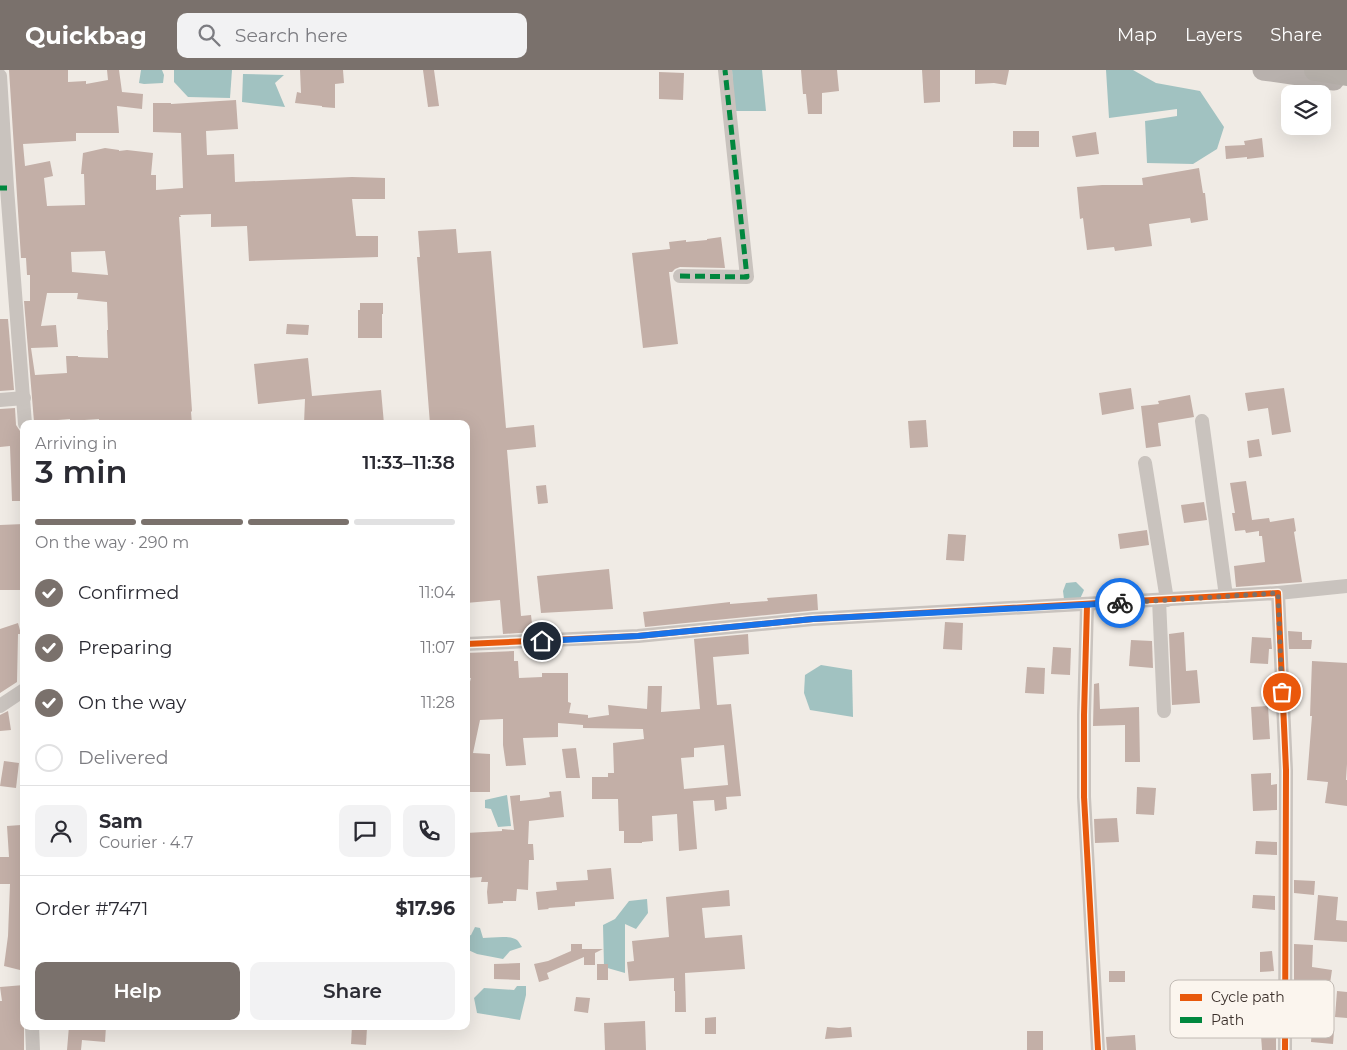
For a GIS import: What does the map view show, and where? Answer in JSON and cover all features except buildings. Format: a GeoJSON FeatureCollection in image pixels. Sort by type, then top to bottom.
{"type":"FeatureCollection","features":[{"type":"Feature","properties":{"kind":"highway"},"geometry":{"type":"LineString","coordinates":[[1315,70],[1347,74]]}},
{"type":"Feature","properties":{"kind":"main road"},"geometry":{"type":"LineString","coordinates":[[1263,70],[1347,82]]}},
{"type":"Feature","properties":{"kind":"street"},"geometry":{"type":"LineString","coordinates":[[680,276],[747,277],[724,70]]}},
{"type":"Feature","properties":{"kind":"street"},"geometry":{"type":"LineString","coordinates":[[0,76],[4,188],[25,420]]}},
{"type":"Feature","properties":{"kind":"street"},"geometry":{"type":"LineString","coordinates":[[0,400],[24,398]]}},
{"type":"Feature","properties":{"kind":"street"},"geometry":{"type":"LineString","coordinates":[[1202,421],[1226,596]]}},
{"type":"Feature","properties":{"kind":"street"},"geometry":{"type":"LineString","coordinates":[[1145,463],[1163,600],[1164,710]]}},
{"type":"Feature","properties":{"kind":"street"},"geometry":{"type":"LineString","coordinates":[[470,644],[638,636],[813,619],[1087,605],[1278,593],[1347,586]]}},
{"type":"Feature","properties":{"kind":"street"},"geometry":{"type":"LineString","coordinates":[[1278,593],[1286,770],[1285,980]]}},
{"type":"Feature","properties":{"kind":"street"},"geometry":{"type":"LineString","coordinates":[[1087,605],[1084,797],[1098,1050]]}},
{"type":"Feature","properties":{"kind":"street"},"geometry":{"type":"LineString","coordinates":[[0,706],[20,693]]}},
{"type":"Feature","properties":{"kind":"street"},"geometry":{"type":"LineString","coordinates":[[32,1030],[32,1050]]}},
{"type":"Feature","properties":{"kind":"water"},"geometry":{"type":"Polygon","coordinates":[[[141,70],[162,70],[164,75],[163,83],[139,83],[141,70]]]}},
{"type":"Feature","properties":{"kind":"water"},"geometry":{"type":"Polygon","coordinates":[[[174,70],[232,70],[230,98],[188,97],[174,82],[174,70]]]}},
{"type":"Feature","properties":{"kind":"water"},"geometry":{"type":"Polygon","coordinates":[[[732,70],[762,70],[766,111],[734,111],[732,70]]]}},
{"type":"Feature","properties":{"kind":"water"},"geometry":{"type":"Polygon","coordinates":[[[1106,70],[1133,70],[1156,83],[1200,91],[1224,127],[1217,149],[1193,164],[1147,163],[1145,121],[1177,116],[1177,109],[1109,118],[1106,70]]]}},
{"type":"Feature","properties":{"kind":"water"},"geometry":{"type":"Polygon","coordinates":[[[243,74],[284,75],[275,83],[285,107],[242,102],[243,74]]]}},
{"type":"Feature","properties":{"kind":"water"},"geometry":{"type":"Polygon","coordinates":[[[1076,582],[1084,590],[1080,599],[1064,599],[1063,591],[1066,583],[1076,582]]]}},
{"type":"Feature","properties":{"kind":"water"},"geometry":{"type":"Polygon","coordinates":[[[821,665],[852,670],[853,717],[810,710],[804,693],[805,675],[821,665]]]}},
{"type":"Feature","properties":{"kind":"water"},"geometry":{"type":"Polygon","coordinates":[[[507,795],[511,826],[498,827],[491,809],[485,808],[485,800],[507,795]]]}},
{"type":"Feature","properties":{"kind":"water"},"geometry":{"type":"Polygon","coordinates":[[[647,899],[648,913],[636,929],[625,924],[625,973],[604,967],[603,925],[615,919],[629,901],[647,899]]]}},
{"type":"Feature","properties":{"kind":"water"},"geometry":{"type":"Polygon","coordinates":[[[475,927],[480,928],[483,938],[514,938],[522,947],[510,951],[503,959],[477,954],[470,951],[471,935],[475,927]]]}},
{"type":"Feature","properties":{"kind":"water"},"geometry":{"type":"Polygon","coordinates":[[[517,986],[526,986],[526,995],[520,1020],[477,1013],[474,998],[484,988],[514,990],[517,986]]]}},
{"type":"Feature","properties":{"kind":"marked path"},"geometry":{"type":"LineString","coordinates":[[680,276],[747,277],[725,70]]}},
{"type":"Feature","properties":{"kind":"marked path"},"geometry":{"type":"LineString","coordinates":[[0,188],[7,188]]}},
{"type":"Feature","properties":{"kind":"cycle path"},"geometry":{"type":"LineString","coordinates":[[470,644],[638,636],[813,619],[1278,593],[1286,770],[1285,980]]}},
{"type":"Feature","properties":{"kind":"cycle path"},"geometry":{"type":"LineString","coordinates":[[1087,605],[1084,797],[1098,1050]]}},
{"type":"Feature","properties":{"kind":"cycle path"},"geometry":{"type":"LineString","coordinates":[[1285,1038],[1285,1050]]}},
{"type":"Feature","properties":{"kind":"way so far"},"geometry":{"type":"LineString","coordinates":[[1120,603],[1278,593],[1282,692]]}},
{"type":"Feature","properties":{"kind":"route"},"geometry":{"type":"LineString","coordinates":[[542,641],[638,636],[813,619],[1120,603]]}}]}
